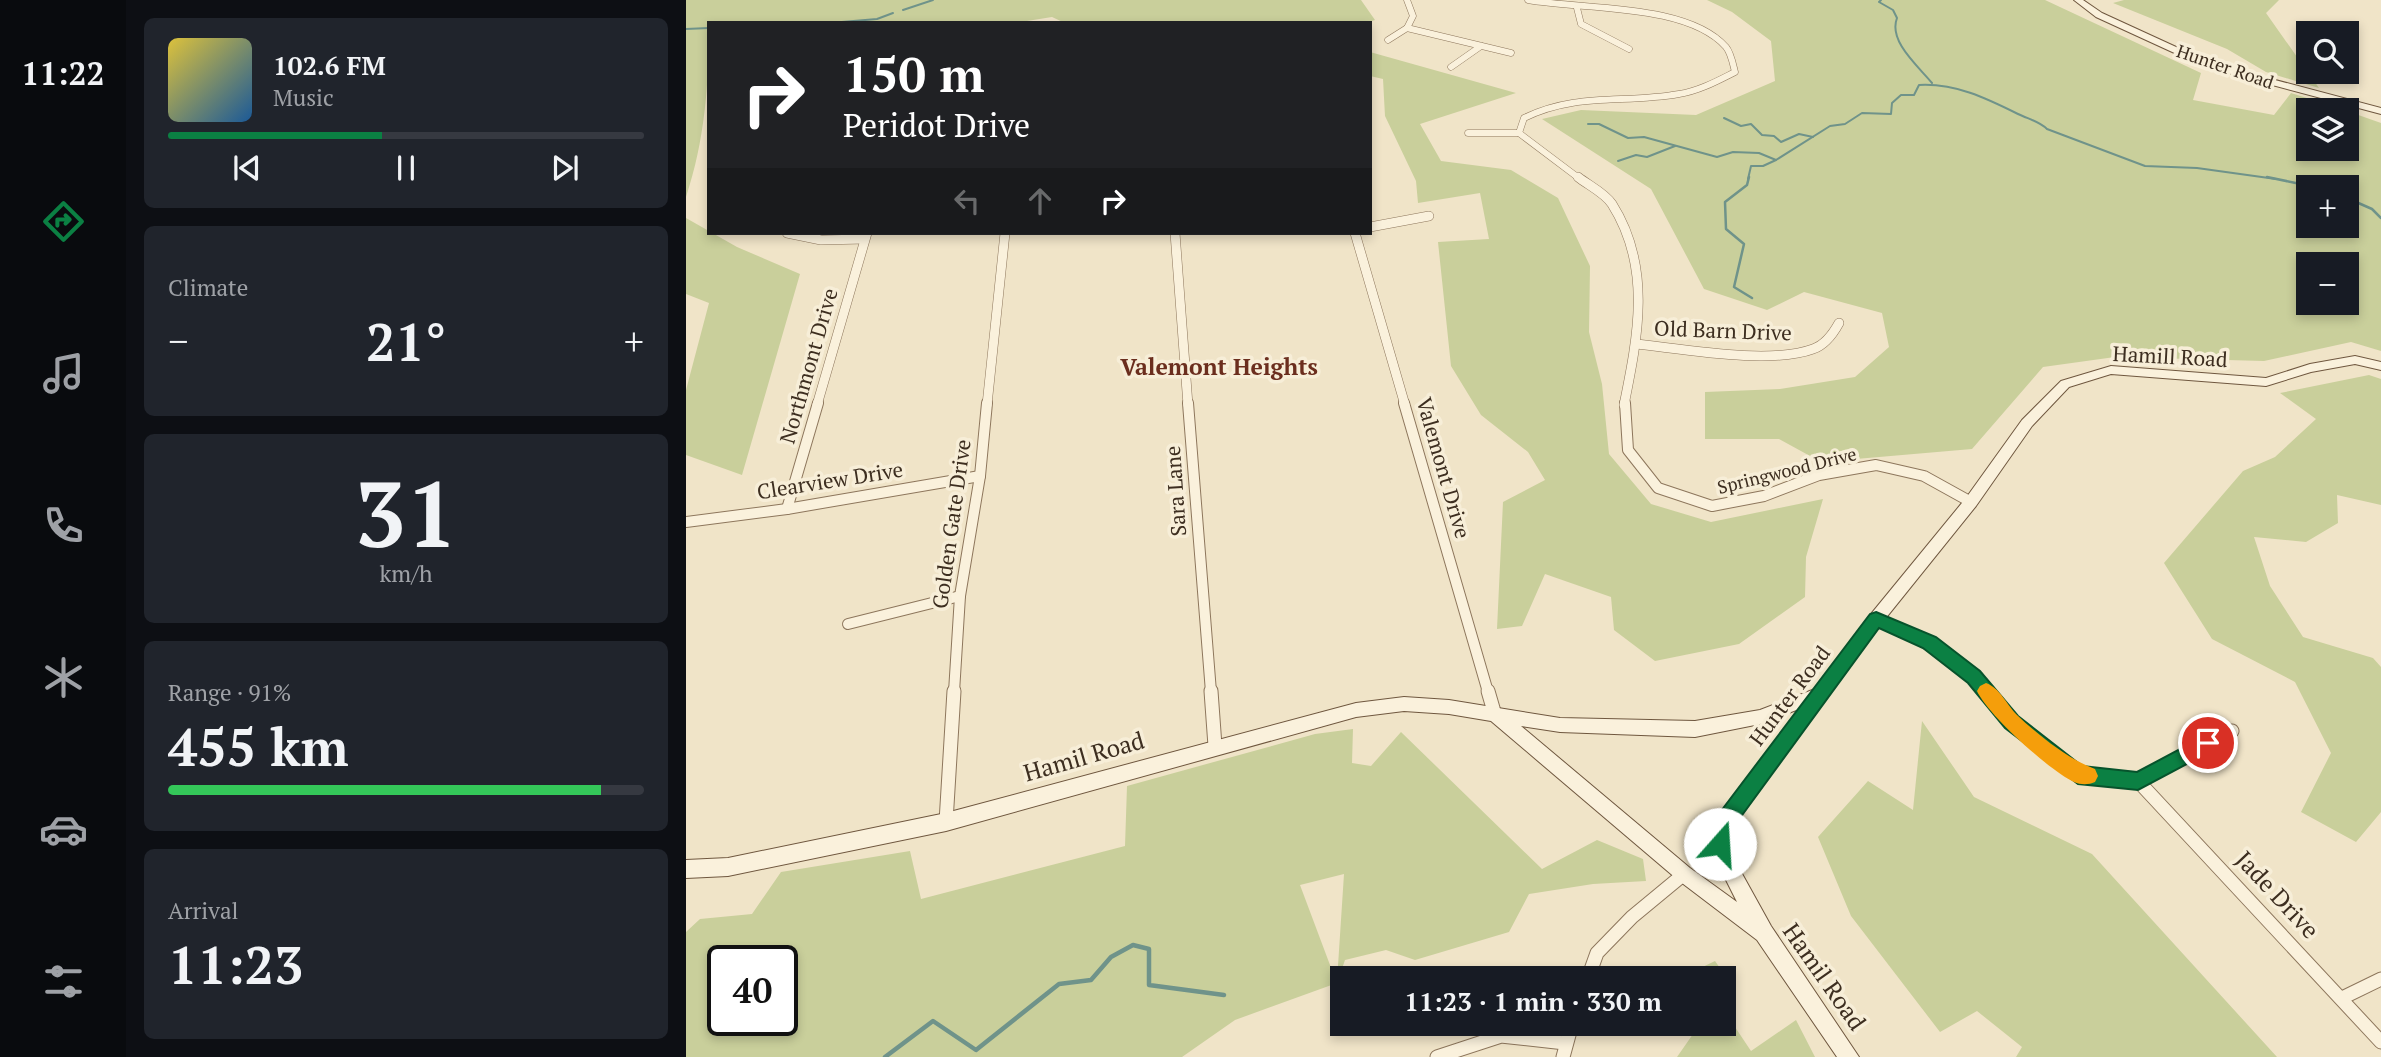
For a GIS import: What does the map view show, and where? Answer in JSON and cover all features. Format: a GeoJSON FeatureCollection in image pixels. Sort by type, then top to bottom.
{"type":"FeatureCollection","features":[{"type":"Feature","properties":{"kind":"street"},"geometry":{"type":"LineString","coordinates":[[1388,40],[1407,28],[1413,16],[1407,0]]}},
{"type":"Feature","properties":{"kind":"street"},"geometry":{"type":"LineString","coordinates":[[1468,133],[1519,133],[1524,118],[1545,106],[1566,100],[1595,96],[1675,95],[1706,86],[1735,72],[1735,57],[1721,37],[1700,23],[1647,9],[1549,6],[1528,0]]}},
{"type":"Feature","properties":{"kind":"street","name":"Hunter Road"},"geometry":{"type":"LineString","coordinates":[[2078,0],[2099,15],[2208,65],[2381,111]]}},
{"type":"Feature","properties":{"kind":"street"},"geometry":{"type":"LineString","coordinates":[[1577,8],[1581,24],[1629,49]]}},
{"type":"Feature","properties":{"kind":"street"},"geometry":{"type":"LineString","coordinates":[[1407,28],[1511,53]]}},
{"type":"Feature","properties":{"kind":"street"},"geometry":{"type":"LineString","coordinates":[[1451,67],[1481,46]]}},
{"type":"Feature","properties":{"kind":"street","name":"Springwood Drive"},"geometry":{"type":"LineString","coordinates":[[1519,133],[1611,202],[1639,271],[1636,344],[1623,412],[1628,450],[1658,488],[1713,506],[1764,496],[1819,475],[1876,466],[1924,476],[1971,502]]}},
{"type":"Feature","properties":{"kind":"street"},"geometry":{"type":"LineString","coordinates":[[1372,228],[1429,216]]}},
{"type":"Feature","properties":{"kind":"street"},"geometry":{"type":"LineString","coordinates":[[797,235],[821,240],[865,236]]}},
{"type":"Feature","properties":{"kind":"street","name":"Golden Gate Drive"},"geometry":{"type":"LineString","coordinates":[[946,821],[960,596],[980,477],[1004,235]]}},
{"type":"Feature","properties":{"kind":"street","name":"Sara Lane"},"geometry":{"type":"LineString","coordinates":[[1175,235],[1215,746]]}},
{"type":"Feature","properties":{"kind":"street","name":"Valemont Drive"},"geometry":{"type":"LineString","coordinates":[[1356,235],[1495,715]]}},
{"type":"Feature","properties":{"kind":"street","name":"Northmont Drive"},"geometry":{"type":"LineString","coordinates":[[787,509],[865,236]]}},
{"type":"Feature","properties":{"kind":"street","name":"Old Barn Drive"},"geometry":{"type":"LineString","coordinates":[[1636,344],[1779,354],[1812,350],[1833,335],[1839,323]]}},
{"type":"Feature","properties":{"kind":"street","name":"Hamill Road"},"geometry":{"type":"LineString","coordinates":[[1971,502],[2026,423],[2065,384],[2111,370],[2266,383],[2310,368],[2355,360],[2381,366]]}},
{"type":"Feature","properties":{"kind":"street","name":"Clearview Drive"},"geometry":{"type":"LineString","coordinates":[[686,522],[787,509],[980,477]]}},
{"type":"Feature","properties":{"kind":"street","name":"Hunter Road"},"geometry":{"type":"LineString","coordinates":[[1764,933],[1727,864],[1719,830],[1817,695],[1971,502]]}},
{"type":"Feature","properties":{"kind":"street"},"geometry":{"type":"LineString","coordinates":[[848,624],[960,596]]}},
{"type":"Feature","properties":{"kind":"street"},"geometry":{"type":"LineString","coordinates":[[1876,619],[1938,649],[1974,677],[2012,722],[2078,775],[2138,781],[2232,731]]}},
{"type":"Feature","properties":{"kind":"street","name":"Hamil Road"},"geometry":{"type":"LineString","coordinates":[[686,869],[728,867],[946,821],[1356,710],[1404,704],[1560,725],[1695,729],[1760,717],[1817,695]]}},
{"type":"Feature","properties":{"kind":"street","name":"Hamil Road"},"geometry":{"type":"LineString","coordinates":[[1495,715],[1684,874],[1764,933],[1849,1057]]}},
{"type":"Feature","properties":{"kind":"street","name":"Jade Drive"},"geometry":{"type":"LineString","coordinates":[[2138,781],[2381,1042]]}},
{"type":"Feature","properties":{"kind":"street"},"geometry":{"type":"LineString","coordinates":[[1592,966],[1597,953],[1632,917],[1684,874]]}},
{"type":"Feature","properties":{"kind":"street"},"geometry":{"type":"LineString","coordinates":[[2342,998],[2381,979]]}},
{"type":"Feature","properties":{"kind":"street"},"geometry":{"type":"LineString","coordinates":[[1437,1057],[1501,1036],[1564,1050]]}},
{"type":"Feature","properties":{"kind":"green space"},"geometry":{"type":"Polygon","coordinates":[[[686,0],[1361,0],[1375,20],[1061,21],[1052,17],[1027,21],[707,21],[705,111],[698,154],[686,197],[686,0]]]}},
{"type":"Feature","properties":{"kind":"green space"},"geometry":{"type":"Polygon","coordinates":[[[1707,0],[2045,0],[2201,73],[2193,100],[2274,115],[2291,93],[2307,98],[2296,98],[2296,161],[2359,161],[2359,115],[2381,123],[2381,351],[2351,342],[2264,361],[2115,357],[2043,367],[1972,449],[1821,462],[1779,439],[1705,439],[1705,392],[1780,389],[1855,377],[1889,347],[1882,313],[1804,292],[1767,310],[1704,289],[1651,189],[1542,119],[1581,110],[1696,115],[1775,81],[1771,41],[1732,12],[1707,0]]]}},
{"type":"Feature","properties":{"kind":"green space"},"geometry":{"type":"Polygon","coordinates":[[[2124,0],[2279,0],[2266,13],[2296,55],[2296,81],[2266,72],[2227,49],[2113,3],[2124,0]]]}},
{"type":"Feature","properties":{"kind":"green space"},"geometry":{"type":"Polygon","coordinates":[[[1372,53],[1516,93],[1420,124],[1441,161],[1511,170],[1558,198],[1590,266],[1589,332],[1602,384],[1609,454],[1651,504],[1711,522],[1823,499],[1806,557],[1805,597],[1739,644],[1655,661],[1614,630],[1611,597],[1545,574],[1522,626],[1497,629],[1503,502],[1545,480],[1528,452],[1481,415],[1451,366],[1438,242],[1489,239],[1480,193],[1418,203],[1416,181],[1385,116],[1383,79],[1372,76],[1372,53]]]}},
{"type":"Feature","properties":{"kind":"green space"},"geometry":{"type":"Polygon","coordinates":[[[686,218],[707,230],[707,235],[716,235],[800,274],[742,475],[686,455],[686,390],[709,303],[686,294],[686,218]]]}},
{"type":"Feature","properties":{"kind":"green space"},"geometry":{"type":"Polygon","coordinates":[[[2369,375],[2381,379],[2381,505],[2337,495],[2338,523],[2306,542],[2254,537],[2270,586],[2303,637],[2373,658],[2381,667],[2381,812],[2356,842],[2301,812],[2331,753],[2295,682],[2212,639],[2164,563],[2243,471],[2275,457],[2316,419],[2280,393],[2369,375]]]}},
{"type":"Feature","properties":{"kind":"green space"},"geometry":{"type":"Polygon","coordinates":[[[1922,721],[1974,797],[2092,854],[2277,1057],[2016,1057],[2022,1047],[1977,1011],[1940,1032],[1851,916],[1818,837],[1868,781],[1913,810],[1922,721]]]}},
{"type":"Feature","properties":{"kind":"green space"},"geometry":{"type":"Polygon","coordinates":[[[1353,729],[1352,763],[1371,766],[1401,732],[1542,869],[1597,840],[1643,859],[1646,881],[1593,884],[1529,894],[1509,932],[1415,960],[1386,950],[1345,960],[1343,966],[1338,966],[1344,874],[1300,885],[1330,966],[1330,986],[1235,1020],[1182,1057],[686,1057],[686,932],[700,919],[752,914],[781,872],[910,851],[921,899],[1125,846],[1127,786],[1315,734],[1353,729]]]}},
{"type":"Feature","properties":{"kind":"green space"},"geometry":{"type":"Polygon","coordinates":[[[1715,961],[1719,966],[1705,966],[1715,961]]]}},
{"type":"Feature","properties":{"kind":"green space"},"geometry":{"type":"Polygon","coordinates":[[[1796,1020],[1815,1057],[1677,1057],[1692,1036],[1736,1036],[1736,1028],[1751,1051],[1796,1020]]]}},
{"type":"Feature","properties":{"kind":"waterway"},"geometry":{"type":"LineString","coordinates":[[903,10],[933,0]]}},
{"type":"Feature","properties":{"kind":"waterway"},"geometry":{"type":"LineString","coordinates":[[1881,0],[1879,2],[1893,10],[1897,18],[1895,27],[1900,44],[1932,83]]}},
{"type":"Feature","properties":{"kind":"waterway"},"geometry":{"type":"LineString","coordinates":[[854,21],[877,19],[893,13]]}},
{"type":"Feature","properties":{"kind":"waterway"},"geometry":{"type":"LineString","coordinates":[[686,29],[707,28]]}},
{"type":"Feature","properties":{"kind":"waterway"},"geometry":{"type":"LineString","coordinates":[[1813,137],[1830,126],[1845,124],[1862,113],[1891,114],[1892,103],[1901,95],[1914,95],[1919,85],[1945,86],[1982,97],[2047,129],[2145,166],[2197,168],[2276,179]]}},
{"type":"Feature","properties":{"kind":"waterway"},"geometry":{"type":"LineString","coordinates":[[1724,118],[1741,126],[1751,124],[1762,135],[1774,136],[1781,142],[1799,134],[1813,137]]}},
{"type":"Feature","properties":{"kind":"waterway"},"geometry":{"type":"LineString","coordinates":[[1588,124],[1599,124],[1628,138],[1644,137],[1717,157],[1733,152],[1759,153],[1776,160]]}},
{"type":"Feature","properties":{"kind":"waterway"},"geometry":{"type":"LineString","coordinates":[[1776,160],[1813,137]]}},
{"type":"Feature","properties":{"kind":"waterway"},"geometry":{"type":"LineString","coordinates":[[1618,161],[1636,155],[1647,157],[1675,146]]}},
{"type":"Feature","properties":{"kind":"waterway"},"geometry":{"type":"LineString","coordinates":[[1748,179],[1751,166],[1763,166],[1776,160]]}},
{"type":"Feature","properties":{"kind":"waterway"},"geometry":{"type":"LineString","coordinates":[[1749,177],[1747,185],[1725,202],[1726,229],[1744,244],[1734,287],[1752,298]]}},
{"type":"Feature","properties":{"kind":"waterway"},"geometry":{"type":"LineString","coordinates":[[2267,177],[2296,183]]}},
{"type":"Feature","properties":{"kind":"waterway"},"geometry":{"type":"LineString","coordinates":[[2359,203],[2372,209],[2381,218]]}},
{"type":"Feature","properties":{"kind":"waterway"},"geometry":{"type":"LineString","coordinates":[[885,1057],[933,1021],[976,1050],[1059,984],[1091,980],[1111,957],[1133,945],[1149,949],[1149,985],[1224,995]]}},
{"type":"Feature","properties":{"kind":"slow traffic"},"geometry":{"type":"LineString","coordinates":[[1986,691],[2012,722],[2078,775],[2089,776]]}},
{"type":"Feature","properties":{"kind":"district","name":"Valemont Heights"},"geometry":{"type":"Point","coordinates":[1219,367]}},
{"type":"Feature","properties":{"kind":"route"},"geometry":{"type":"LineString","coordinates":[[1720,844],[1719,830],[1876,619],[1929,643],[1974,677],[2012,722],[2078,775],[2138,781],[2208,743]]}}]}
